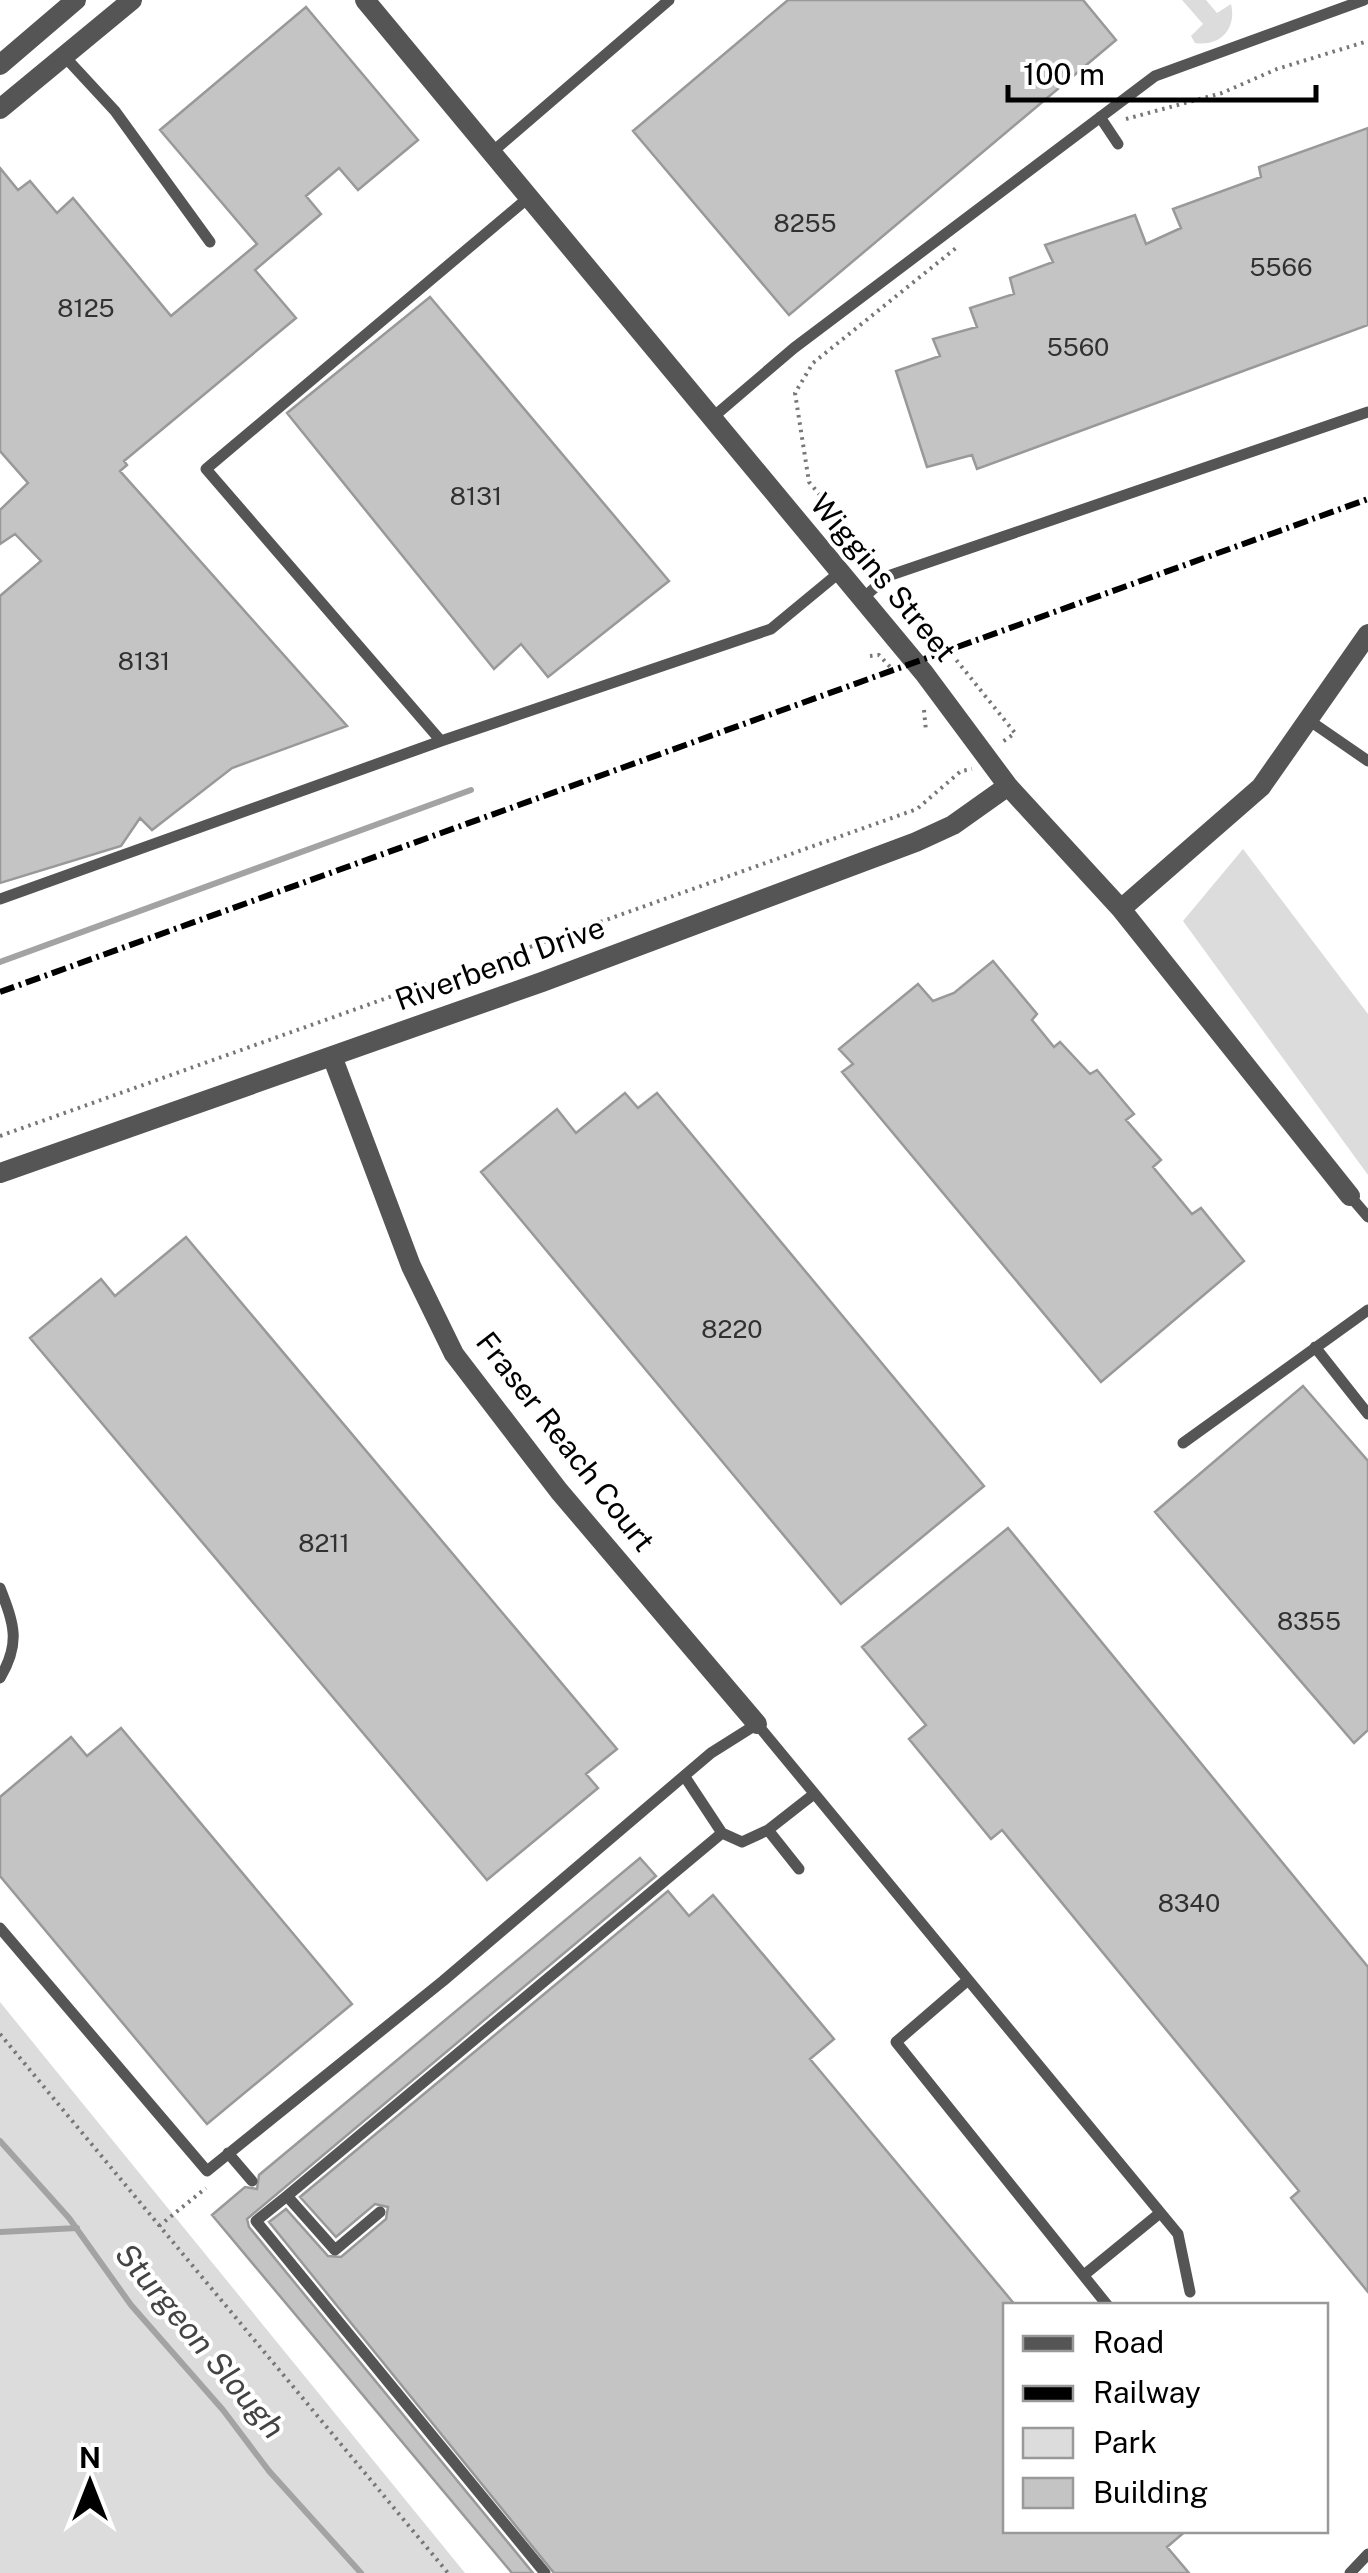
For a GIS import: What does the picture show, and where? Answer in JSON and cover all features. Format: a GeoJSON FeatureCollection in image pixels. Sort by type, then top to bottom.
{"type":"FeatureCollection","features":[{"type":"Feature","properties":{"kind":"street"},"geometry":{"type":"LineString","coordinates":[[0,64],[76,0]]}},
{"type":"Feature","properties":{"kind":"street"},"geometry":{"type":"LineString","coordinates":[[0,109],[132,0]]}},
{"type":"Feature","properties":{"kind":"street","name":"Wiggins Street"},"geometry":{"type":"LineString","coordinates":[[365,0],[840,572],[1008,786],[1121,909],[1350,1196]]}},
{"type":"Feature","properties":{"kind":"street"},"geometry":{"type":"LineString","coordinates":[[1121,909],[1261,787],[1368,634]]}},
{"type":"Feature","properties":{"kind":"street","name":"Riverbend Drive"},"geometry":{"type":"LineString","coordinates":[[0,1173],[916,842],[953,826],[1008,786]]}},
{"type":"Feature","properties":{"kind":"street","name":"Fraser Reach Court"},"geometry":{"type":"LineString","coordinates":[[332,1056],[410,1266],[454,1354],[560,1492],[757,1724]]}},
{"type":"Feature","properties":{"kind":"lane"},"geometry":{"type":"LineString","coordinates":[[492,152],[669,0]]}},
{"type":"Feature","properties":{"kind":"lane"},"geometry":{"type":"LineString","coordinates":[[712,418],[794,348],[1104,122],[1156,76],[1364,0]]}},
{"type":"Feature","properties":{"kind":"lane"},"geometry":{"type":"LineString","coordinates":[[65,58],[115,111],[210,242]]}},
{"type":"Feature","properties":{"kind":"lane"},"geometry":{"type":"LineString","coordinates":[[1104,122],[1118,144]]}},
{"type":"Feature","properties":{"kind":"lane"},"geometry":{"type":"LineString","coordinates":[[441,740],[206,469],[528,198]]}},
{"type":"Feature","properties":{"kind":"lane"},"geometry":{"type":"LineString","coordinates":[[862,599],[888,576],[1368,412]]}},
{"type":"Feature","properties":{"kind":"lane"},"geometry":{"type":"LineString","coordinates":[[0,900],[441,740],[771,630],[840,572]]}},
{"type":"Feature","properties":{"kind":"lane"},"geometry":{"type":"LineString","coordinates":[[1310,721],[1368,761]]}},
{"type":"Feature","properties":{"kind":"lane"},"geometry":{"type":"LineString","coordinates":[[1350,1196],[1368,1217]]}},
{"type":"Feature","properties":{"kind":"lane"},"geometry":{"type":"LineString","coordinates":[[1182,1442],[1368,1310]]}},
{"type":"Feature","properties":{"kind":"lane"},"geometry":{"type":"LineString","coordinates":[[1315,1347],[1368,1414]]}},
{"type":"Feature","properties":{"kind":"lane"},"geometry":{"type":"LineString","coordinates":[[0,1588],[12,1618],[14,1654],[0,1678]]}},
{"type":"Feature","properties":{"kind":"lane"},"geometry":{"type":"LineString","coordinates":[[0,1928],[207,2171],[444,1981],[710,1753],[757,1724],[1178,2234],[1190,2292]]}},
{"type":"Feature","properties":{"kind":"lane"},"geometry":{"type":"LineString","coordinates":[[685,1777],[722,1833],[742,1842],[768,1830],[814,1794]]}},
{"type":"Feature","properties":{"kind":"lane"},"geometry":{"type":"LineString","coordinates":[[768,1830],[799,1869]]}},
{"type":"Feature","properties":{"kind":"lane"},"geometry":{"type":"LineString","coordinates":[[545,2573],[256,2222],[722,1833]]}},
{"type":"Feature","properties":{"kind":"lane"},"geometry":{"type":"LineString","coordinates":[[968,1980],[896,2042],[1106,2303]]}},
{"type":"Feature","properties":{"kind":"lane"},"geometry":{"type":"LineString","coordinates":[[228,2153],[252,2181]]}},
{"type":"Feature","properties":{"kind":"lane"},"geometry":{"type":"LineString","coordinates":[[287,2196],[335,2250],[380,2212]]}},
{"type":"Feature","properties":{"kind":"lane"},"geometry":{"type":"LineString","coordinates":[[1084,2275],[1160,2213]]}},
{"type":"Feature","properties":{"kind":"lane"},"geometry":{"type":"LineString","coordinates":[[1350,2573],[1368,2554]]}},
{"type":"Feature","properties":{"kind":"path"},"geometry":{"type":"LineString","coordinates":[[1104,122],[1222,93],[1276,69],[1368,40]]}},
{"type":"Feature","properties":{"kind":"path"},"geometry":{"type":"LineString","coordinates":[[962,243],[813,363],[795,393],[802,459],[809,482],[1014,733],[1001,742]]}},
{"type":"Feature","properties":{"kind":"path"},"geometry":{"type":"LineString","coordinates":[[870,656],[879,656],[893,670]]}},
{"type":"Feature","properties":{"kind":"path"},"geometry":{"type":"LineString","coordinates":[[924,702],[926,731]]}},
{"type":"Feature","properties":{"kind":"path"},"geometry":{"type":"LineString","coordinates":[[0,1136],[917,809],[961,771],[968,773]]}},
{"type":"Feature","properties":{"kind":"path"},"geometry":{"type":"LineString","coordinates":[[353,1011],[356,1023]]}},
{"type":"Feature","properties":{"kind":"path"},"geometry":{"type":"LineString","coordinates":[[284,1035],[288,1047]]}},
{"type":"Feature","properties":{"kind":"path"},"geometry":{"type":"LineString","coordinates":[[0,2034],[448,2573]]}},
{"type":"Feature","properties":{"kind":"path"},"geometry":{"type":"LineString","coordinates":[[159,2226],[206,2188]]}},
{"type":"Feature","properties":{"kind":"green space"},"geometry":{"type":"Polygon","coordinates":[[[1182,0],[1206,0],[1217,13],[1231,4],[1231,21],[1225,34],[1212,42],[1195,43],[1191,36],[1203,24],[1182,0]]]}},
{"type":"Feature","properties":{"kind":"green space"},"geometry":{"type":"Polygon","coordinates":[[[1243,849],[1368,1014],[1368,1175],[1183,921],[1243,849]]]}},
{"type":"Feature","properties":{"kind":"green space"},"geometry":{"type":"Polygon","coordinates":[[[0,2002],[465,2573],[0,2573],[0,2002]]]}},
{"type":"Feature","properties":{"kind":"building"},"geometry":{"type":"Polygon","coordinates":[[[788,0],[1083,0],[1116,40],[789,315],[633,131],[788,0]]]}},
{"type":"Feature","properties":{"kind":"building"},"geometry":{"type":"Polygon","coordinates":[[[306,7],[418,140],[358,190],[339,168],[306,196],[321,214],[255,270],[296,318],[124,461],[127,465],[120,471],[347,726],[232,768],[152,830],[140,818],[121,846],[0,883],[0,596],[41,561],[15,534],[0,544],[0,510],[28,483],[0,451],[0,168],[18,190],[30,181],[57,213],[73,198],[171,316],[257,244],[160,130],[306,7]]]}},
{"type":"Feature","properties":{"kind":"building"},"geometry":{"type":"Polygon","coordinates":[[[1368,128],[1368,325],[977,469],[972,455],[927,467],[896,371],[940,356],[933,339],[977,327],[970,308],[1014,294],[1010,278],[1053,262],[1045,245],[1135,215],[1146,244],[1181,228],[1173,209],[1261,177],[1259,167],[1368,128]]]}},
{"type":"Feature","properties":{"kind":"building"},"geometry":{"type":"Polygon","coordinates":[[[430,297],[669,581],[548,677],[521,644],[494,669],[287,413],[430,297]]]}},
{"type":"Feature","properties":{"kind":"building"},"geometry":{"type":"Polygon","coordinates":[[[993,961],[1037,1014],[1032,1020],[1054,1047],[1060,1042],[1090,1074],[1097,1070],[1134,1114],[1126,1120],[1161,1160],[1153,1167],[1192,1214],[1201,1208],[1244,1261],[1101,1382],[842,1072],[853,1064],[839,1049],[918,984],[933,1001],[954,993],[993,961]]]}},
{"type":"Feature","properties":{"kind":"building"},"geometry":{"type":"Polygon","coordinates":[[[625,1093],[638,1108],[657,1093],[984,1486],[841,1604],[481,1172],[557,1109],[576,1133],[625,1093]]]}},
{"type":"Feature","properties":{"kind":"building"},"geometry":{"type":"Polygon","coordinates":[[[186,1237],[617,1749],[586,1774],[598,1788],[487,1880],[30,1338],[101,1279],[115,1296],[186,1237]]]}},
{"type":"Feature","properties":{"kind":"building"},"geometry":{"type":"Polygon","coordinates":[[[1303,1386],[1368,1461],[1368,1730],[1354,1743],[1155,1512],[1303,1386]]]}},
{"type":"Feature","properties":{"kind":"building"},"geometry":{"type":"Polygon","coordinates":[[[1008,1528],[1368,1967],[1368,2292],[1291,2198],[1299,2191],[1002,1830],[991,1839],[909,1739],[926,1725],[862,1647],[1008,1528]]]}},
{"type":"Feature","properties":{"kind":"building"},"geometry":{"type":"Polygon","coordinates":[[[121,1728],[352,2004],[207,2124],[0,1876],[0,1797],[71,1737],[87,1756],[121,1728]]]}},
{"type":"Feature","properties":{"kind":"building"},"geometry":{"type":"Polygon","coordinates":[[[640,1858],[656,1876],[247,2219],[249,2227],[533,2573],[512,2573],[212,2215],[245,2187],[257,2189],[259,2175],[640,1858]]]}},
{"type":"Feature","properties":{"kind":"building"},"geometry":{"type":"Polygon","coordinates":[[[668,1891],[689,1916],[713,1895],[834,2039],[810,2059],[1013,2303],[1003,2303],[1003,2533],[1183,2533],[1167,2547],[1189,2573],[554,2573],[269,2222],[286,2209],[328,2256],[341,2257],[386,2219],[388,2207],[375,2204],[336,2237],[300,2197],[668,1891]]]}},
{"type":"Feature","properties":{"kind":"waterway"},"geometry":{"type":"LineString","coordinates":[[0,962],[471,790]]}},
{"type":"Feature","properties":{"kind":"waterway","name":"Sturgeon Slough"},"geometry":{"type":"LineString","coordinates":[[0,2141],[69,2218],[131,2305],[223,2410],[269,2471],[361,2573]]}},
{"type":"Feature","properties":{"kind":"waterway"},"geometry":{"type":"LineString","coordinates":[[0,2232],[77,2228]]}},
{"type":"Feature","properties":{"kind":"railway"},"geometry":{"type":"LineString","coordinates":[[0,992],[1368,499]]}}]}
